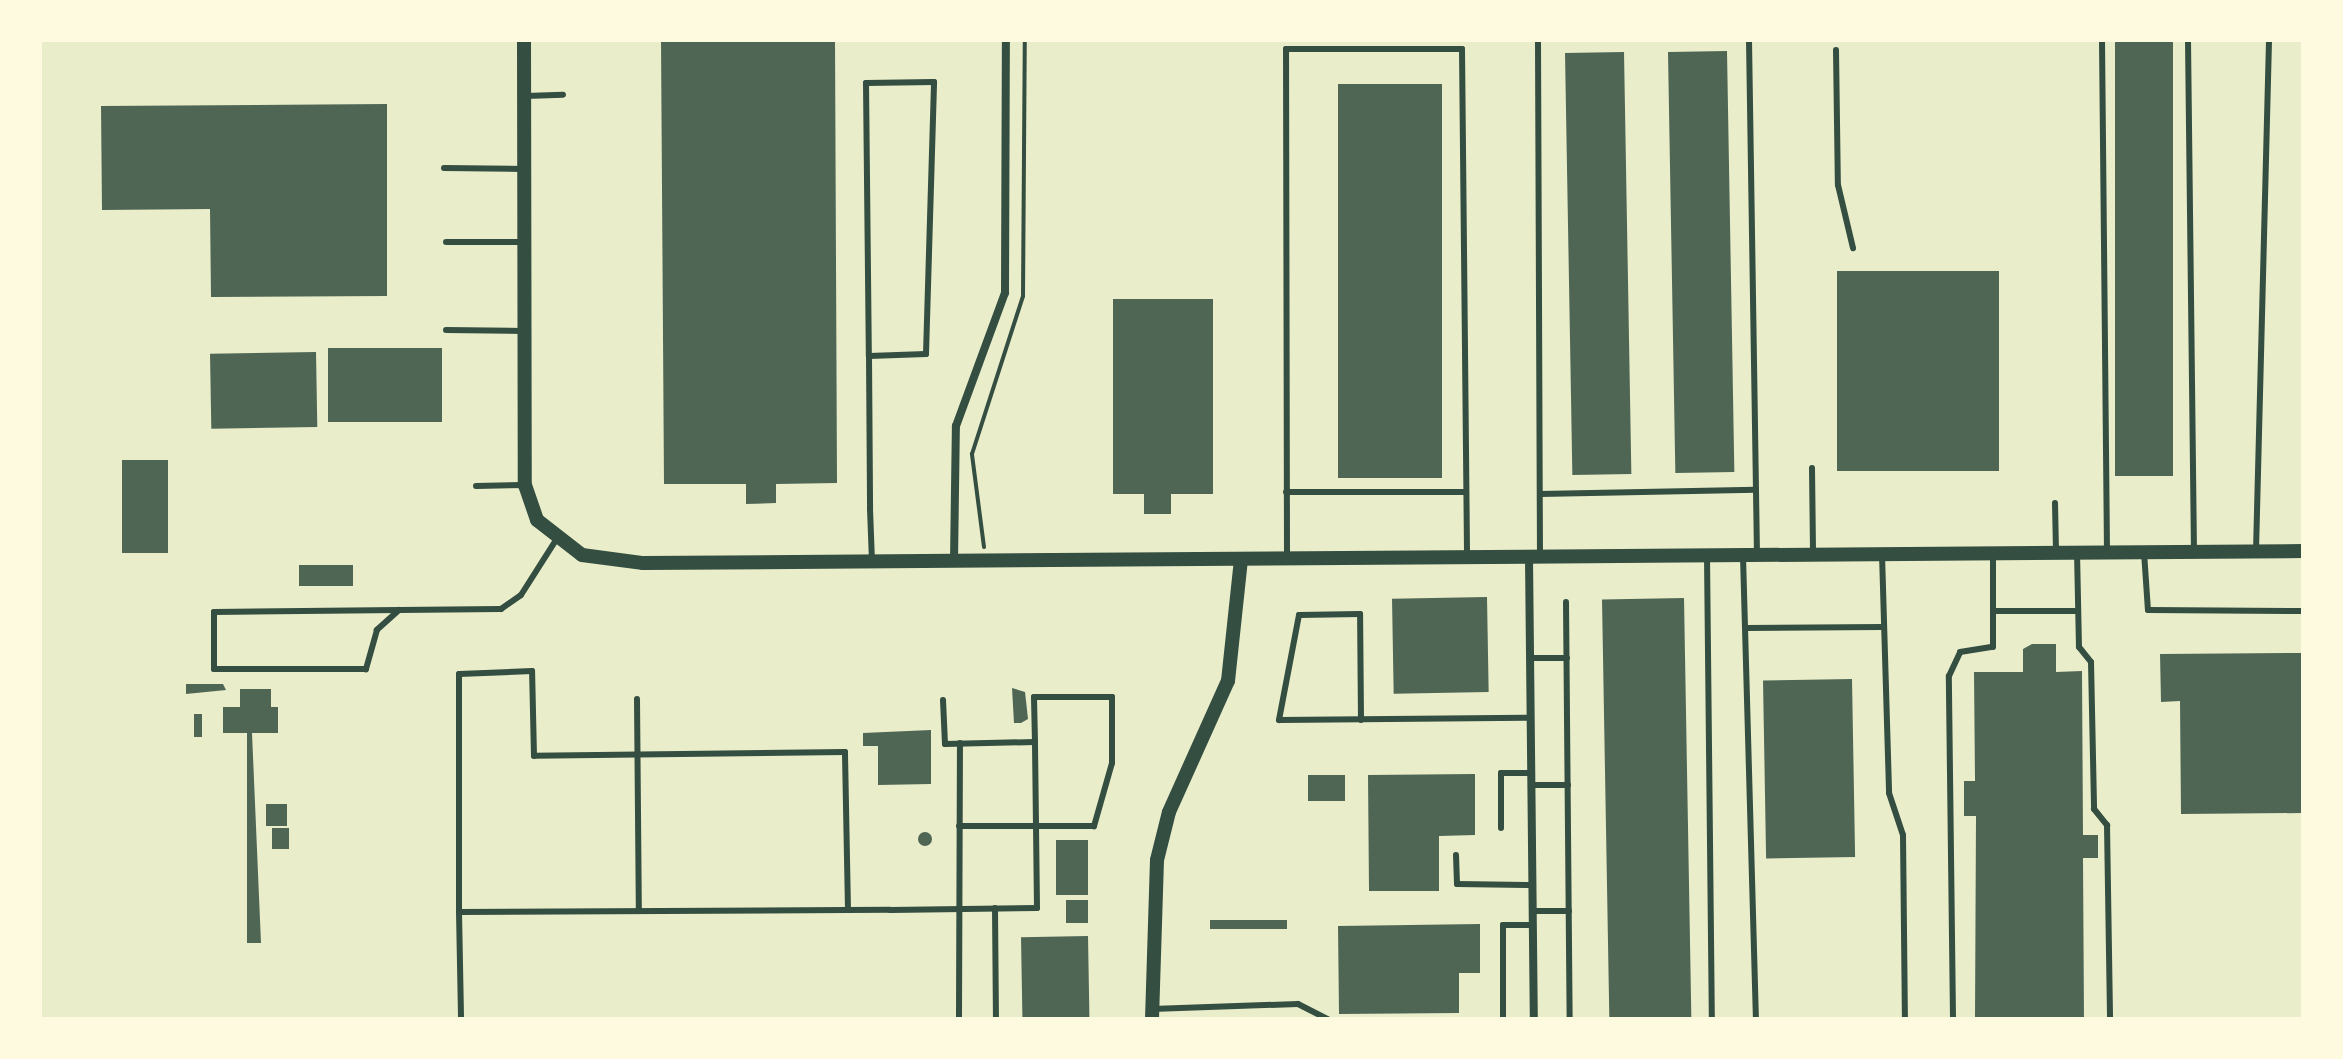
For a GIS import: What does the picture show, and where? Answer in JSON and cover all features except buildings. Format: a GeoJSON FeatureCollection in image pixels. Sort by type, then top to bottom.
{"type":"FeatureCollection","features":[{"type":"Feature","properties":{"kind":"street"},"geometry":{"type":"LineString","coordinates":[[524,40],[525,485],[537,520],[556,540],[582,555],[622,562],[954,562],[2303,551]]}},
{"type":"Feature","properties":{"kind":"street"},"geometry":{"type":"LineString","coordinates":[[954,562],[956,426],[999,320],[1007,265],[1006,40]]}},
{"type":"Feature","properties":{"kind":"street"},"geometry":{"type":"LineString","coordinates":[[1534,1019],[1530,658],[1535,558]]}},
{"type":"Feature","properties":{"kind":"street"},"geometry":{"type":"LineString","coordinates":[[1152,1014],[1157,860],[1169,812],[1228,681],[1241,560]]}},
{"type":"Feature","properties":{"kind":"lane"},"geometry":{"type":"LineString","coordinates":[[1535,558],[1540,494],[1538,40]]}},
{"type":"Feature","properties":{"kind":"lane"},"geometry":{"type":"LineString","coordinates":[[1749,40],[1756,490],[1746,628],[1756,1019]]}},
{"type":"Feature","properties":{"kind":"lane"},"geometry":{"type":"LineString","coordinates":[[2102,40],[2107,552]]}},
{"type":"Feature","properties":{"kind":"lane"},"geometry":{"type":"LineString","coordinates":[[2188,40],[2194,551]]}},
{"type":"Feature","properties":{"kind":"lane"},"geometry":{"type":"LineString","coordinates":[[2256,551],[2269,40]]}},
{"type":"Feature","properties":{"kind":"lane"},"geometry":{"type":"LineString","coordinates":[[1287,560],[1286,49],[1462,49],[1467,559]]}},
{"type":"Feature","properties":{"kind":"lane"},"geometry":{"type":"LineString","coordinates":[[1836,50],[1838,185],[1853,248]]}},
{"type":"Feature","properties":{"kind":"lane"},"geometry":{"type":"LineString","coordinates":[[869,356],[926,354],[934,82],[866,83],[869,356],[872,562]]}},
{"type":"Feature","properties":{"kind":"lane"},"geometry":{"type":"LineString","coordinates":[[524,96],[563,95]]}},
{"type":"Feature","properties":{"kind":"lane"},"geometry":{"type":"LineString","coordinates":[[444,168],[524,169]]}},
{"type":"Feature","properties":{"kind":"lane"},"geometry":{"type":"LineString","coordinates":[[446,242],[524,242]]}},
{"type":"Feature","properties":{"kind":"lane"},"geometry":{"type":"LineString","coordinates":[[446,330],[524,331]]}},
{"type":"Feature","properties":{"kind":"lane"},"geometry":{"type":"LineString","coordinates":[[1812,468],[1813,555]]}},
{"type":"Feature","properties":{"kind":"lane"},"geometry":{"type":"LineString","coordinates":[[476,486],[525,485]]}},
{"type":"Feature","properties":{"kind":"lane"},"geometry":{"type":"LineString","coordinates":[[1540,494],[1756,490]]}},
{"type":"Feature","properties":{"kind":"lane"},"geometry":{"type":"LineString","coordinates":[[1286,492],[1466,492]]}},
{"type":"Feature","properties":{"kind":"lane"},"geometry":{"type":"LineString","coordinates":[[2055,503],[2056,552]]}},
{"type":"Feature","properties":{"kind":"lane"},"geometry":{"type":"LineString","coordinates":[[399,610],[377,630],[366,669],[214,669],[214,612],[399,610],[501,609],[521,595],[556,540]]}},
{"type":"Feature","properties":{"kind":"lane"},"geometry":{"type":"LineString","coordinates":[[2077,552],[2079,647],[2091,662],[2094,809],[2107,825],[2110,1019]]}},
{"type":"Feature","properties":{"kind":"lane"},"geometry":{"type":"LineString","coordinates":[[2144,552],[2148,610],[2303,611]]}},
{"type":"Feature","properties":{"kind":"lane"},"geometry":{"type":"LineString","coordinates":[[1953,1019],[1949,676],[1960,652],[1993,647],[1993,553]]}},
{"type":"Feature","properties":{"kind":"lane"},"geometry":{"type":"LineString","coordinates":[[1882,554],[1889,793],[1903,835],[1905,1019]]}},
{"type":"Feature","properties":{"kind":"lane"},"geometry":{"type":"LineString","coordinates":[[1707,556],[1712,1019]]}},
{"type":"Feature","properties":{"kind":"lane"},"geometry":{"type":"LineString","coordinates":[[1566,602],[1570,1019]]}},
{"type":"Feature","properties":{"kind":"lane"},"geometry":{"type":"LineString","coordinates":[[1994,611],[2078,611]]}},
{"type":"Feature","properties":{"kind":"lane"},"geometry":{"type":"LineString","coordinates":[[1361,720],[1360,614],[1299,615],[1279,720],[1361,720],[1531,718]]}},
{"type":"Feature","properties":{"kind":"lane"},"geometry":{"type":"LineString","coordinates":[[1746,628],[1882,627]]}},
{"type":"Feature","properties":{"kind":"lane"},"geometry":{"type":"LineString","coordinates":[[1530,658],[1567,658]]}},
{"type":"Feature","properties":{"kind":"lane"},"geometry":{"type":"LineString","coordinates":[[461,1019],[459,674],[532,671],[534,756],[845,752],[848,910]]}},
{"type":"Feature","properties":{"kind":"lane"},"geometry":{"type":"LineString","coordinates":[[459,912],[1037,908],[1036,826],[1035,742],[1034,697],[1112,697],[1112,763],[1094,826],[1036,826],[959,826]]}},
{"type":"Feature","properties":{"kind":"lane"},"geometry":{"type":"LineString","coordinates":[[637,699],[639,911]]}},
{"type":"Feature","properties":{"kind":"lane"},"geometry":{"type":"LineString","coordinates":[[943,700],[945,744],[1035,742]]}},
{"type":"Feature","properties":{"kind":"lane"},"geometry":{"type":"LineString","coordinates":[[959,1019],[960,743]]}},
{"type":"Feature","properties":{"kind":"lane"},"geometry":{"type":"LineString","coordinates":[[1501,828],[1501,773],[1532,773]]}},
{"type":"Feature","properties":{"kind":"lane"},"geometry":{"type":"LineString","coordinates":[[1532,785],[1568,785]]}},
{"type":"Feature","properties":{"kind":"lane"},"geometry":{"type":"LineString","coordinates":[[1456,855],[1457,884],[1533,885]]}},
{"type":"Feature","properties":{"kind":"lane"},"geometry":{"type":"LineString","coordinates":[[995,908],[996,1019]]}},
{"type":"Feature","properties":{"kind":"lane"},"geometry":{"type":"LineString","coordinates":[[1533,911],[1569,911]]}},
{"type":"Feature","properties":{"kind":"lane"},"geometry":{"type":"LineString","coordinates":[[1503,1019],[1503,925],[1533,925]]}},
{"type":"Feature","properties":{"kind":"lane"},"geometry":{"type":"LineString","coordinates":[[1152,1014],[1298,1004],[1328,1019]]}}]}
